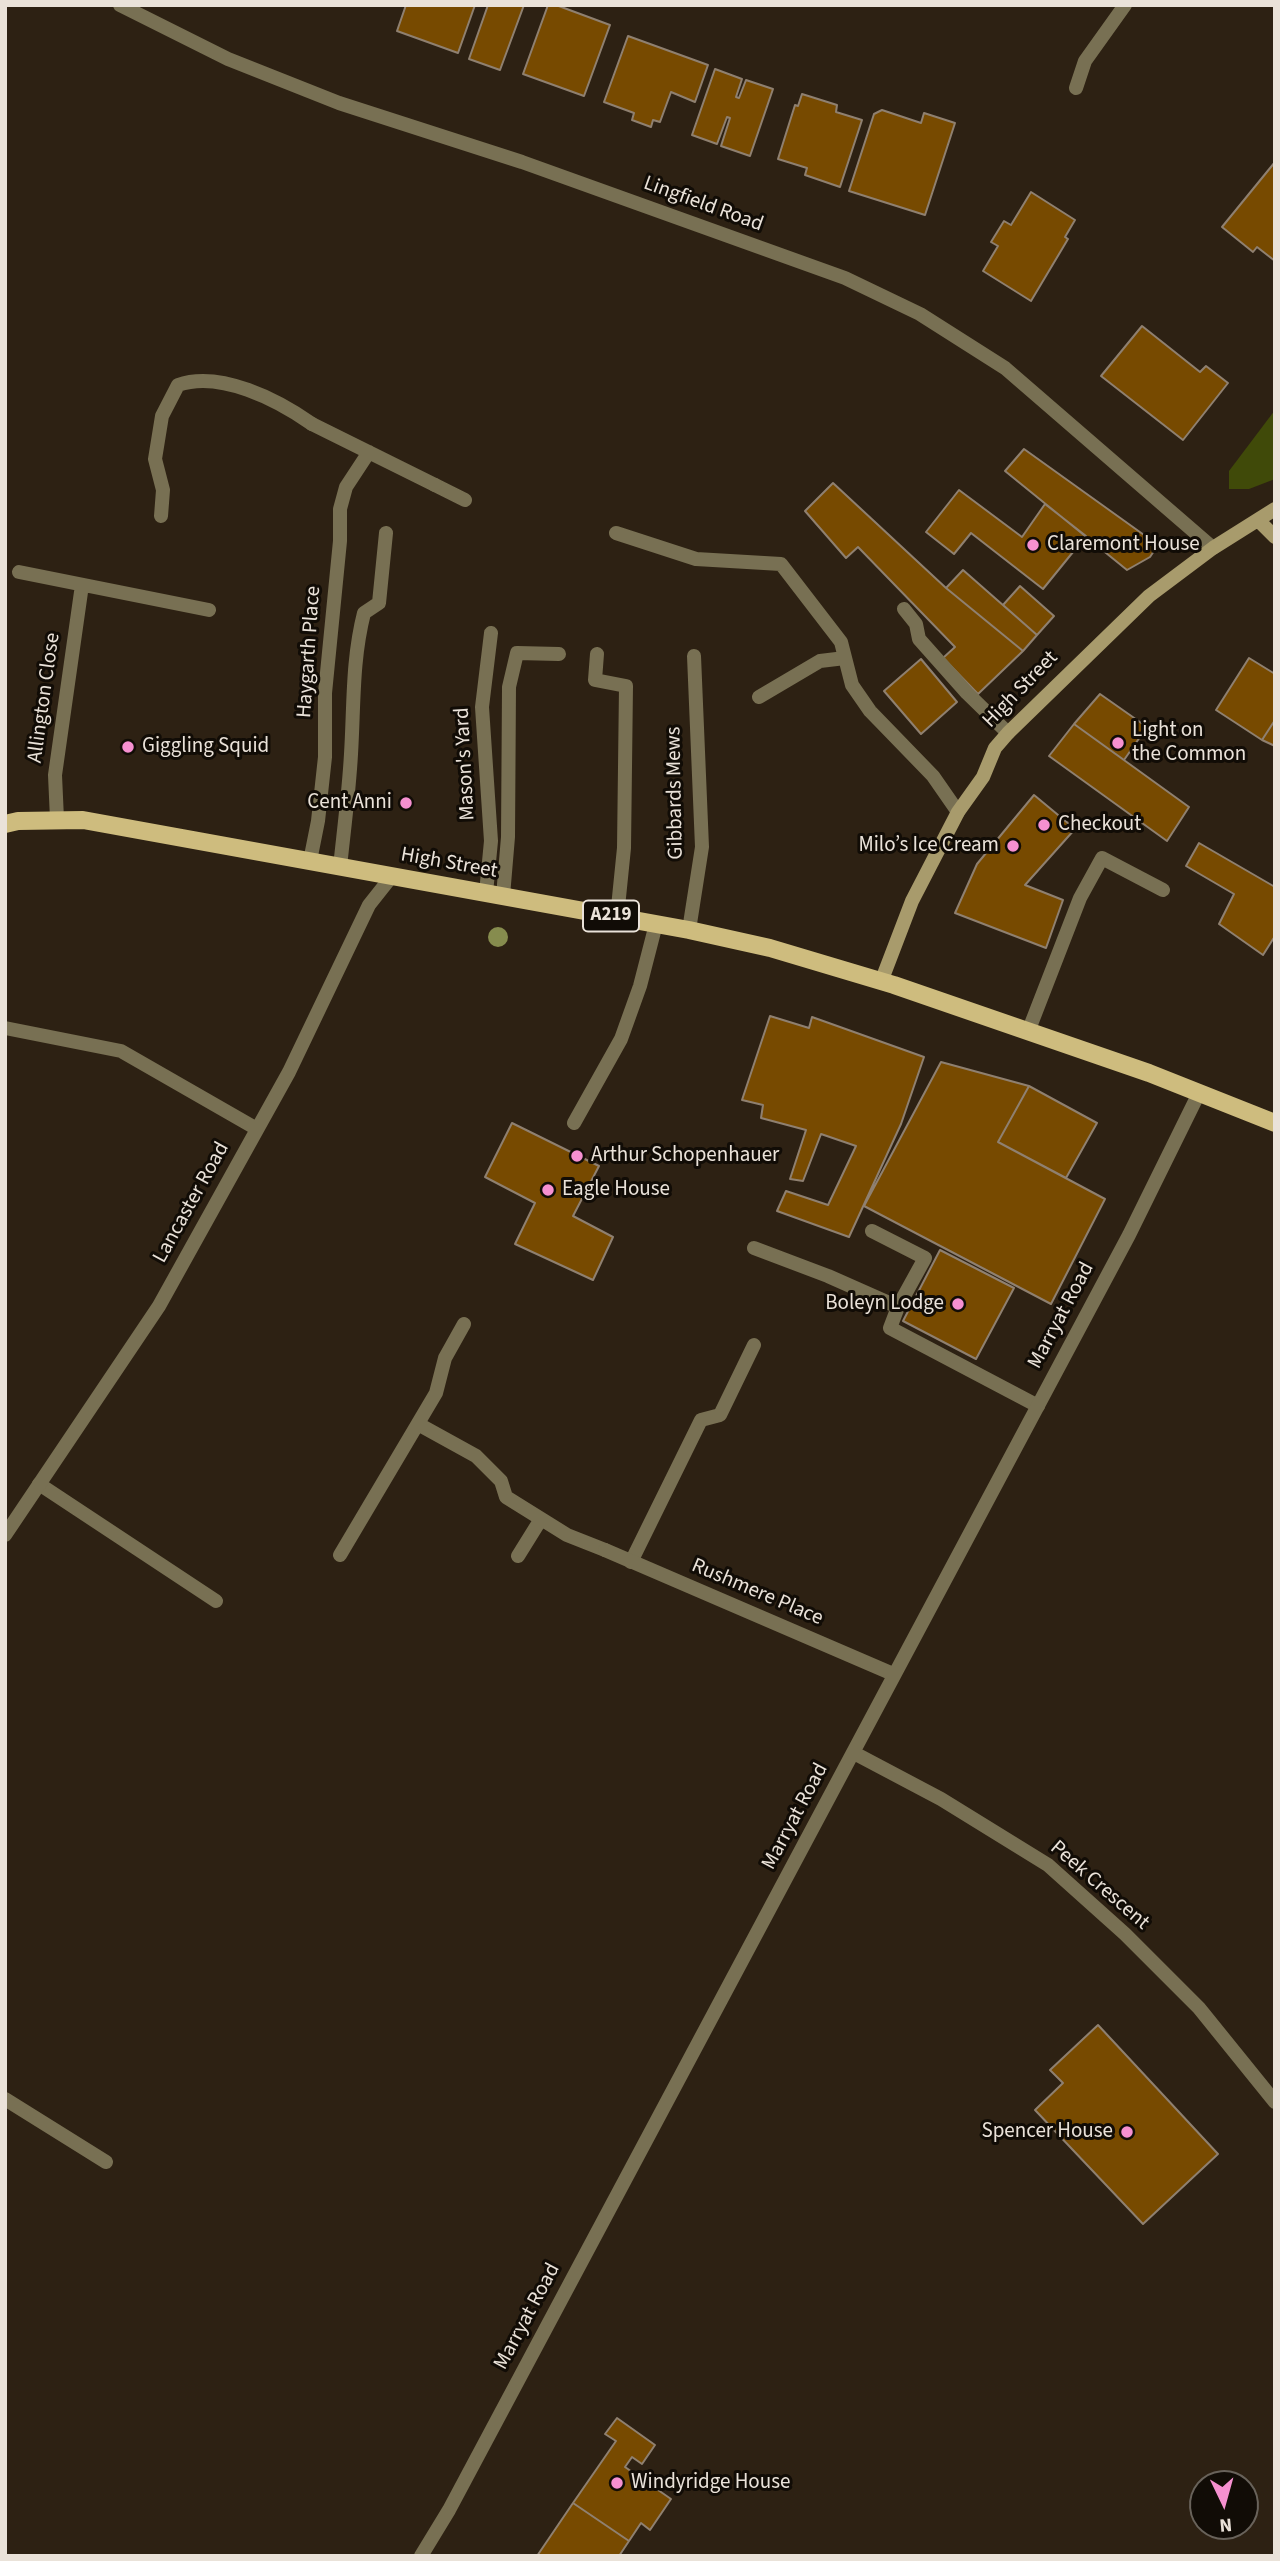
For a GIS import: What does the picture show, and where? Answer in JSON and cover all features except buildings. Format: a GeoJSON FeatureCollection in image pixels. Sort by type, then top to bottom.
{"type":"FeatureCollection","features":[{"type":"Feature","properties":{"kind":"main road","name":"High Street"},"geometry":{"type":"LineString","coordinates":[[5,824],[58,818],[83,820],[689,930],[770,948],[881,982],[1149,1073],[1199,1093]]}},
{"type":"Feature","properties":{"kind":"main road","name":"A219"},"geometry":{"type":"LineString","coordinates":[[1199,1093],[1275,1123]]}},
{"type":"Feature","properties":{"kind":"street","name":"Lingfield Road"},"geometry":{"type":"LineString","coordinates":[[120,5],[229,59],[327,98],[522,162],[832,273],[920,314],[1005,368],[1213,548]]}},
{"type":"Feature","properties":{"kind":"street"},"geometry":{"type":"LineString","coordinates":[[1076,88],[1085,61],[1125,5]]}},
{"type":"Feature","properties":{"kind":"street"},"geometry":{"type":"LineString","coordinates":[[161,516],[163,490],[155,459],[162,416],[178,385],[188,381],[212,381],[233,386],[285,405],[312,424],[465,499]]}},
{"type":"Feature","properties":{"kind":"street","name":"Haygarth Place"},"geometry":{"type":"LineString","coordinates":[[310,861],[326,757],[325,693],[341,541],[340,509],[346,487],[369,452]]}},
{"type":"Feature","properties":{"kind":"street","name":"High Street"},"geometry":{"type":"LineString","coordinates":[[881,982],[912,901],[958,812],[983,777],[995,748],[1118,623],[1149,596],[1213,548],[1275,509]]}},
{"type":"Feature","properties":{"kind":"street"},"geometry":{"type":"LineString","coordinates":[[1258,520],[1275,537]]}},
{"type":"Feature","properties":{"kind":"street"},"geometry":{"type":"LineString","coordinates":[[340,867],[351,757],[352,679],[356,642],[364,613],[379,604],[386,533]]}},
{"type":"Feature","properties":{"kind":"street"},"geometry":{"type":"LineString","coordinates":[[616,533],[696,559],[781,564],[841,642],[852,685],[870,711],[933,776],[958,812]]}},
{"type":"Feature","properties":{"kind":"street"},"geometry":{"type":"LineString","coordinates":[[19,572],[209,610]]}},
{"type":"Feature","properties":{"kind":"street","name":"Allington Close"},"geometry":{"type":"LineString","coordinates":[[58,818],[55,775],[82,584]]}},
{"type":"Feature","properties":{"kind":"street"},"geometry":{"type":"LineString","coordinates":[[904,609],[916,624],[919,639],[967,693],[1008,733]]}},
{"type":"Feature","properties":{"kind":"street","name":"Mason's Yard"},"geometry":{"type":"LineString","coordinates":[[491,633],[482,708],[494,895]]}},
{"type":"Feature","properties":{"kind":"street"},"geometry":{"type":"LineString","coordinates":[[494,895],[508,837],[509,687],[517,653],[559,654]]}},
{"type":"Feature","properties":{"kind":"street"},"geometry":{"type":"LineString","coordinates":[[597,654],[595,680],[626,686],[624,848],[617,917]]}},
{"type":"Feature","properties":{"kind":"street","name":"Gibbards Mews"},"geometry":{"type":"LineString","coordinates":[[689,930],[702,847],[694,656]]}},
{"type":"Feature","properties":{"kind":"street"},"geometry":{"type":"LineString","coordinates":[[759,697],[820,661],[845,659]]}},
{"type":"Feature","properties":{"kind":"street"},"geometry":{"type":"LineString","coordinates":[[1028,1032],[1080,898],[1102,858],[1163,890]]}},
{"type":"Feature","properties":{"kind":"street","name":"Lancaster Road"},"geometry":{"type":"LineString","coordinates":[[5,1535],[159,1306],[289,1072],[369,905],[392,876]]}},
{"type":"Feature","properties":{"kind":"street"},"geometry":{"type":"LineString","coordinates":[[574,1123],[621,1039],[640,986],[656,924]]}},
{"type":"Feature","properties":{"kind":"street"},"geometry":{"type":"LineString","coordinates":[[5,1028],[121,1051],[257,1129]]}},
{"type":"Feature","properties":{"kind":"street","name":"Marryat Road"},"geometry":{"type":"LineString","coordinates":[[421,2556],[462,2486],[854,1753],[893,1674],[1129,1235],[1199,1093]]}},
{"type":"Feature","properties":{"kind":"street"},"geometry":{"type":"LineString","coordinates":[[872,1231],[925,1258],[898,1307],[890,1328],[1038,1406]]}},
{"type":"Feature","properties":{"kind":"street"},"geometry":{"type":"LineString","coordinates":[[754,1248],[828,1276],[898,1307]]}},
{"type":"Feature","properties":{"kind":"street"},"geometry":{"type":"LineString","coordinates":[[340,1555],[436,1393],[445,1358],[464,1324]]}},
{"type":"Feature","properties":{"kind":"street"},"geometry":{"type":"LineString","coordinates":[[631,1562],[701,1420],[720,1415],[754,1345]]}},
{"type":"Feature","properties":{"kind":"street","name":"Rushmere Place"},"geometry":{"type":"LineString","coordinates":[[418,1424],[476,1456],[501,1480],[506,1497],[567,1535],[893,1674]]}},
{"type":"Feature","properties":{"kind":"street"},"geometry":{"type":"LineString","coordinates":[[39,1484],[216,1601]]}},
{"type":"Feature","properties":{"kind":"street"},"geometry":{"type":"LineString","coordinates":[[518,1556],[541,1519]]}},
{"type":"Feature","properties":{"kind":"street","name":"Peek Crescent"},"geometry":{"type":"LineString","coordinates":[[854,1753],[942,1799],[1048,1865],[1125,1934],[1199,2008],[1275,2102]]}},
{"type":"Feature","properties":{"kind":"street"},"geometry":{"type":"LineString","coordinates":[[5,2099],[106,2162]]}},
{"type":"Feature","properties":{"kind":"green space"},"geometry":{"type":"Polygon","coordinates":[[[1275,410],[1275,479],[1249,489],[1229,489],[1229,471],[1275,410]]]}},
{"type":"Feature","properties":{"kind":"place","name":"Claremont House"},"geometry":{"type":"Point","coordinates":[1033,545]}},
{"type":"Feature","properties":{"kind":"place","name":"Light on the Common"},"geometry":{"type":"Point","coordinates":[1118,743]}},
{"type":"Feature","properties":{"kind":"place","name":"Giggling Squid"},"geometry":{"type":"Point","coordinates":[128,747]}},
{"type":"Feature","properties":{"kind":"place","name":"Cent Anni"},"geometry":{"type":"Point","coordinates":[406,803]}},
{"type":"Feature","properties":{"kind":"place","name":"Checkout"},"geometry":{"type":"Point","coordinates":[1044,825]}},
{"type":"Feature","properties":{"kind":"place","name":"Milo’s Ice Cream"},"geometry":{"type":"Point","coordinates":[1013,846]}},
{"type":"Feature","properties":{"kind":"place","name":"Arthur Schopenhauer"},"geometry":{"type":"Point","coordinates":[577,1156]}},
{"type":"Feature","properties":{"kind":"place","name":"Eagle House"},"geometry":{"type":"Point","coordinates":[548,1190]}},
{"type":"Feature","properties":{"kind":"place","name":"Boleyn Lodge"},"geometry":{"type":"Point","coordinates":[958,1304]}},
{"type":"Feature","properties":{"kind":"place","name":"Spencer House"},"geometry":{"type":"Point","coordinates":[1127,2132]}},
{"type":"Feature","properties":{"kind":"place","name":"Windyridge House"},"geometry":{"type":"Point","coordinates":[617,2483]}}]}
